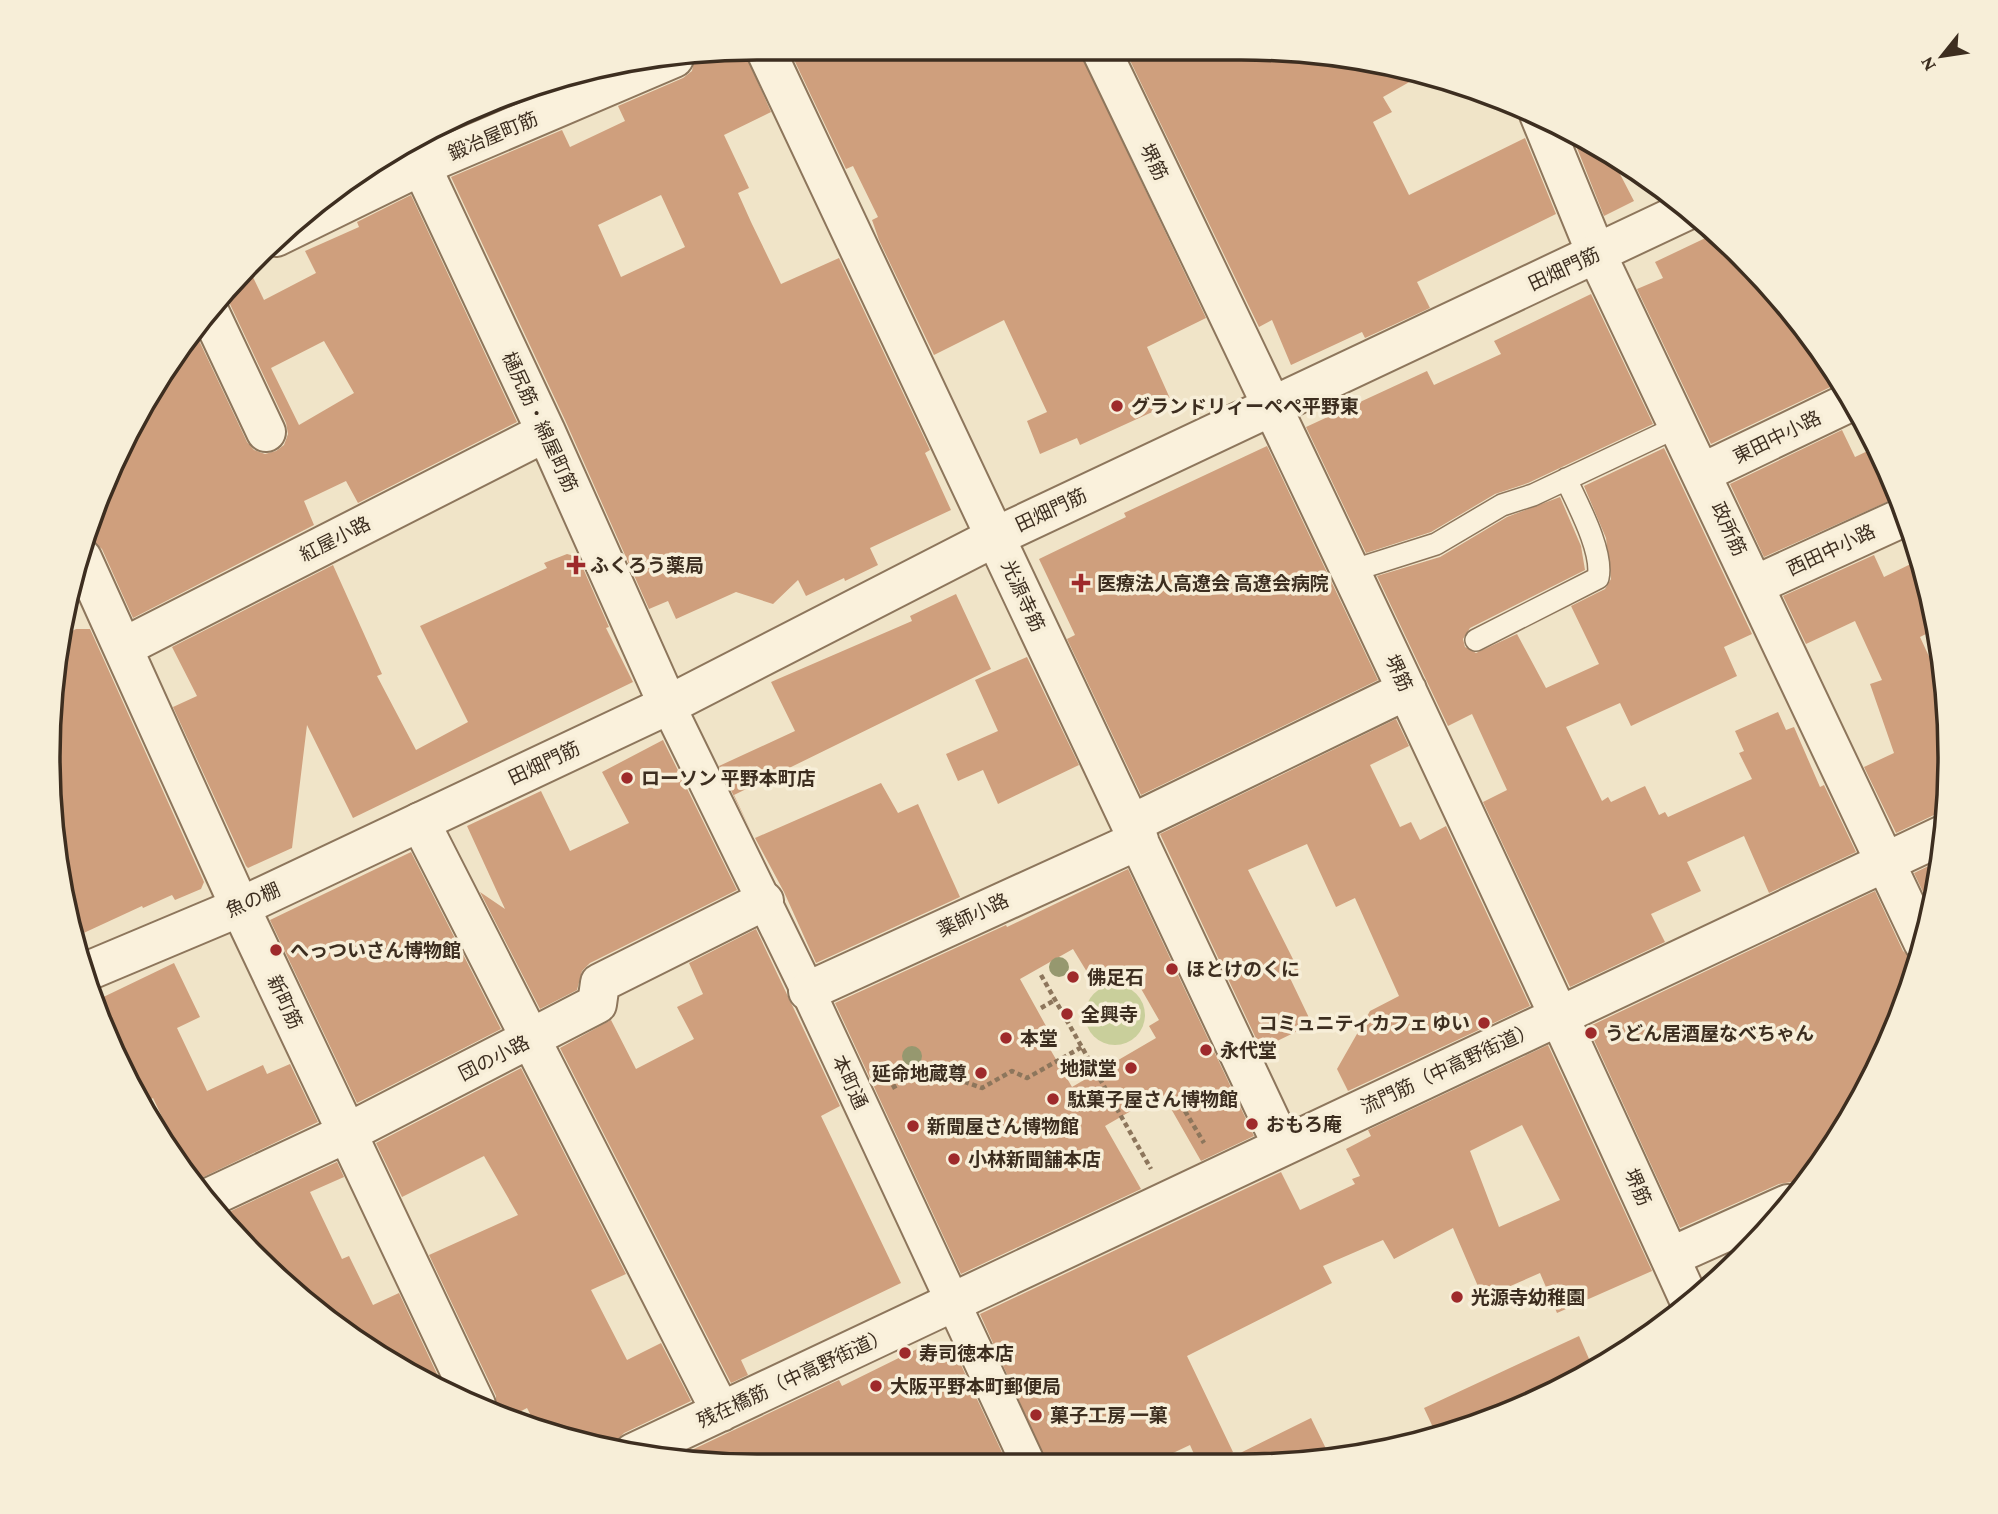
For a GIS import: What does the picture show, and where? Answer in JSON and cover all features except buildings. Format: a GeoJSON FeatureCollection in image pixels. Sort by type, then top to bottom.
{"type":"FeatureCollection","features":[{"type":"Feature","properties":{"kind":"street","name":"光源寺筋"},"geometry":{"type":"LineString","coordinates":[[771,60],[1282,1145]]}},
{"type":"Feature","properties":{"kind":"street","name":"堺筋"},"geometry":{"type":"LineString","coordinates":[[1106,60],[1561,1016],[1686,1293]]}},
{"type":"Feature","properties":{"kind":"street","name":"鍛冶屋町筋"},"geometry":{"type":"LineString","coordinates":[[339,199],[415,153],[644,69]]}},
{"type":"Feature","properties":{"kind":"street","name":"政所筋"},"geometry":{"type":"LineString","coordinates":[[1550,131],[1596,253],[1917,929]]}},
{"type":"Feature","properties":{"kind":"street","name":"樋尻筋・綿屋町筋"},"geometry":{"type":"LineString","coordinates":[[415,153],[546,432],[668,705]]}},
{"type":"Feature","properties":{"kind":"street","name":"田畑門筋"},"geometry":{"type":"LineString","coordinates":[[420,822],[668,705],[995,537],[1679,214]]}},
{"type":"Feature","properties":{"kind":"street"},"geometry":{"type":"LineString","coordinates":[[214,320],[267,432]]}},
{"type":"Feature","properties":{"kind":"street","name":"東田中小路"},"geometry":{"type":"LineString","coordinates":[[1702,473],[1843,405]]}},
{"type":"Feature","properties":{"kind":"street","name":"紅屋小路"},"geometry":{"type":"LineString","coordinates":[[124,647],[546,432]]}},
{"type":"Feature","properties":{"kind":"street","name":"西田中小路"},"geometry":{"type":"LineString","coordinates":[[1755,585],[1896,520]]}},
{"type":"Feature","properties":{"kind":"street","name":"新町筋"},"geometry":{"type":"LineString","coordinates":[[86,567],[240,907],[470,1392]]}},
{"type":"Feature","properties":{"kind":"street","name":"薬師小路"},"geometry":{"type":"LineString","coordinates":[[808,991],[1135,832],[1407,690]]}},
{"type":"Feature","properties":{"kind":"street","name":"本町通"},"geometry":{"type":"LineString","coordinates":[[668,705],[808,991],[1024,1454]]}},
{"type":"Feature","properties":{"kind":"street"},"geometry":{"type":"LineString","coordinates":[[420,822],[721,1412]]}},
{"type":"Feature","properties":{"kind":"street","name":"魚の棚"},"geometry":{"type":"LineString","coordinates":[[93,968],[240,907],[420,822]]}},
{"type":"Feature","properties":{"kind":"street","name":"流門筋（中高野街道）"},"geometry":{"type":"LineString","coordinates":[[953,1302],[1934,839]]}},
{"type":"Feature","properties":{"kind":"street","name":"団の小路"},"geometry":{"type":"LineString","coordinates":[[215,1195],[347,1133],[530,1040],[597,1004],[600,984],[764,901]]}},
{"type":"Feature","properties":{"kind":"street"},"geometry":{"type":"LineString","coordinates":[[1670,1257],[1769,1213]]}},
{"type":"Feature","properties":{"kind":"street","name":"残在橋筋（中高野街道）"},"geometry":{"type":"LineString","coordinates":[[650,1446],[953,1302]]}},
{"type":"Feature","properties":{"kind":"lane"},"geometry":{"type":"LineString","coordinates":[[1351,571],[1436,544],[1502,505],[1533,495],[1679,426]]}},
{"type":"Feature","properties":{"kind":"lane"},"geometry":{"type":"LineString","coordinates":[[1476,640],[1598,578],[1599,568],[1589,528],[1566,479]]}},
{"type":"Feature","properties":{"kind":"path"},"geometry":{"type":"LineString","coordinates":[[1041,975],[1168,1200]]}},
{"type":"Feature","properties":{"kind":"path"},"geometry":{"type":"LineString","coordinates":[[1041,1008],[1055,1000]]}},
{"type":"Feature","properties":{"kind":"path"},"geometry":{"type":"LineString","coordinates":[[948,1076],[982,1088],[1012,1071],[1027,1078],[1082,1047]]}},
{"type":"Feature","properties":{"kind":"path"},"geometry":{"type":"LineString","coordinates":[[1185,1111],[1207,1149]]}},
{"type":"Feature","properties":{"kind":"green space"},"geometry":{"type":"Polygon","coordinates":[[[1109,985],[1121,985],[1140,998],[1145,1015],[1143,1027],[1132,1040],[1121,1045],[1109,1045],[1090,1032],[1085,1021],[1085,1009],[1098,990],[1109,985]]]}},
{"type":"Feature","properties":{"kind":"place","name":"グランドリィーぺぺ平野東"},"geometry":{"type":"Point","coordinates":[1117,406]}},
{"type":"Feature","properties":{"kind":"place","name":"ふくろう薬局"},"geometry":{"type":"Point","coordinates":[576,565]}},
{"type":"Feature","properties":{"kind":"place","name":"医療法人高遼会 高遼会病院"},"geometry":{"type":"Point","coordinates":[1081,583]}},
{"type":"Feature","properties":{"kind":"place","name":"ローソン 平野本町店"},"geometry":{"type":"Point","coordinates":[627,778]}},
{"type":"Feature","properties":{"kind":"place","name":"へっついさん博物館"},"geometry":{"type":"Point","coordinates":[276,950]}},
{"type":"Feature","properties":{"kind":"place","name":"ほとけのくに"},"geometry":{"type":"Point","coordinates":[1172,969]}},
{"type":"Feature","properties":{"kind":"place","name":"佛足石"},"geometry":{"type":"Point","coordinates":[1073,977]}},
{"type":"Feature","properties":{"kind":"place","name":"全興寺"},"geometry":{"type":"Point","coordinates":[1067,1014]}},
{"type":"Feature","properties":{"kind":"place","name":"コミュニティカフェ ゆい"},"geometry":{"type":"Point","coordinates":[1484,1023]}},
{"type":"Feature","properties":{"kind":"place","name":"うどん居酒屋なべちゃん"},"geometry":{"type":"Point","coordinates":[1591,1033]}},
{"type":"Feature","properties":{"kind":"place","name":"本堂"},"geometry":{"type":"Point","coordinates":[1006,1038]}},
{"type":"Feature","properties":{"kind":"place","name":"永代堂"},"geometry":{"type":"Point","coordinates":[1206,1050]}},
{"type":"Feature","properties":{"kind":"place","name":"地獄堂"},"geometry":{"type":"Point","coordinates":[1131,1068]}},
{"type":"Feature","properties":{"kind":"place","name":"延命地蔵尊"},"geometry":{"type":"Point","coordinates":[981,1073]}},
{"type":"Feature","properties":{"kind":"place","name":"駄菓子屋さん博物館"},"geometry":{"type":"Point","coordinates":[1053,1099]}},
{"type":"Feature","properties":{"kind":"place","name":"おもろ庵"},"geometry":{"type":"Point","coordinates":[1252,1124]}},
{"type":"Feature","properties":{"kind":"place","name":"新聞屋さん博物館"},"geometry":{"type":"Point","coordinates":[913,1126]}},
{"type":"Feature","properties":{"kind":"place","name":"小林新聞舗本店"},"geometry":{"type":"Point","coordinates":[954,1159]}},
{"type":"Feature","properties":{"kind":"place","name":"光源寺幼稚園"},"geometry":{"type":"Point","coordinates":[1457,1297]}},
{"type":"Feature","properties":{"kind":"place","name":"寿司徳本店"},"geometry":{"type":"Point","coordinates":[905,1353]}},
{"type":"Feature","properties":{"kind":"place","name":"大阪平野本町郵便局"},"geometry":{"type":"Point","coordinates":[876,1386]}},
{"type":"Feature","properties":{"kind":"place","name":"菓子工房 一菓"},"geometry":{"type":"Point","coordinates":[1036,1415]}}]}
